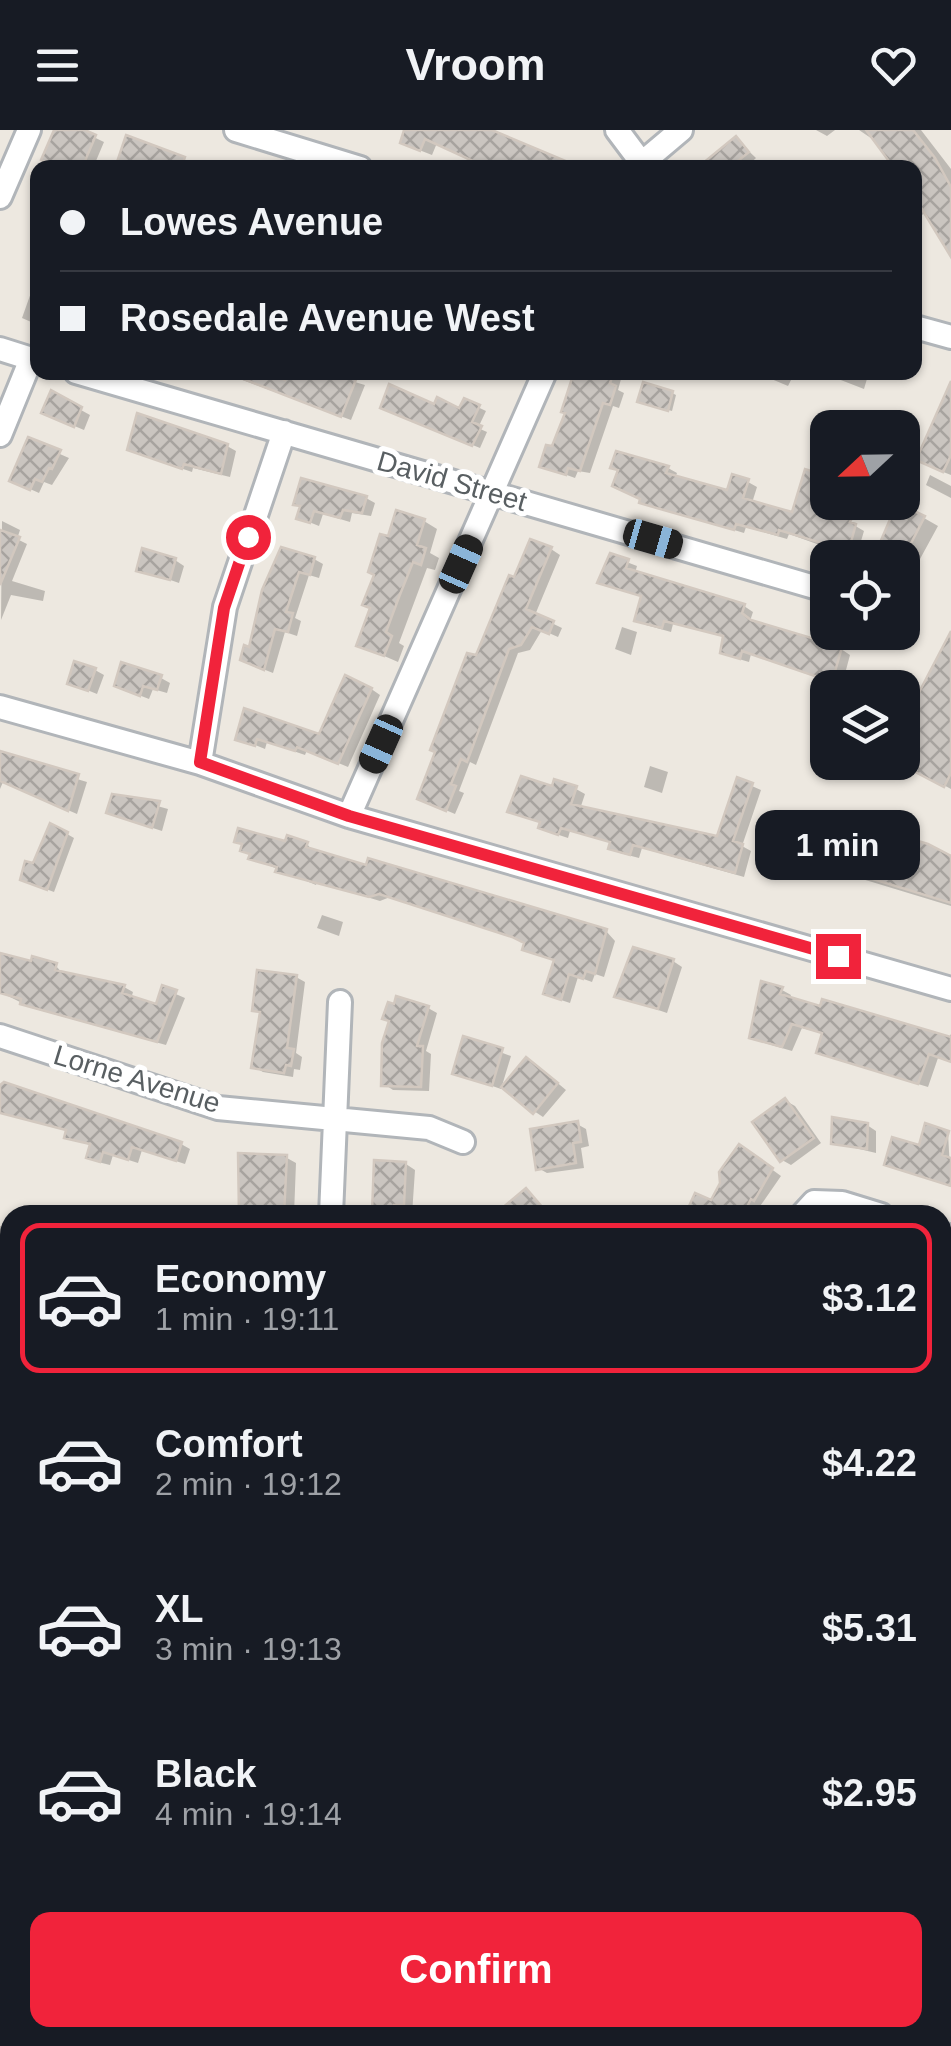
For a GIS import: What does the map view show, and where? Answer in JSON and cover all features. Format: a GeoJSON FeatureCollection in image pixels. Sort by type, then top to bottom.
{"type":"FeatureCollection","features":[{"type":"Feature","properties":{"kind":"street"},"geometry":{"type":"LineString","coordinates":[[0,197],[29,130]]}},
{"type":"Feature","properties":{"kind":"street"},"geometry":{"type":"LineString","coordinates":[[236,130],[334,160]]}},
{"type":"Feature","properties":{"kind":"street"},"geometry":{"type":"LineString","coordinates":[[617,130],[635,160]]}},
{"type":"Feature","properties":{"kind":"street"},"geometry":{"type":"LineString","coordinates":[[644,160],[681,130]]}},
{"type":"Feature","properties":{"kind":"street"},"geometry":{"type":"LineString","coordinates":[[922,329],[951,337]]}},
{"type":"Feature","properties":{"kind":"street"},"geometry":{"type":"LineString","coordinates":[[0,349],[30,359]]}},
{"type":"Feature","properties":{"kind":"street"},"geometry":{"type":"LineString","coordinates":[[0,435],[30,369]]}},
{"type":"Feature","properties":{"kind":"street","name":"David Street"},"geometry":{"type":"LineString","coordinates":[[104,380],[810,585]]}},
{"type":"Feature","properties":{"kind":"street"},"geometry":{"type":"LineString","coordinates":[[349,816],[541,380]]}},
{"type":"Feature","properties":{"kind":"street"},"geometry":{"type":"LineString","coordinates":[[200,762],[224,608],[284,432]]}},
{"type":"Feature","properties":{"kind":"street"},"geometry":{"type":"LineString","coordinates":[[0,707],[200,762],[349,816],[951,989]]}},
{"type":"Feature","properties":{"kind":"street"},"geometry":{"type":"LineString","coordinates":[[332,1205],[340,1002]]}},
{"type":"Feature","properties":{"kind":"street","name":"Lorne Avenue"},"geometry":{"type":"LineString","coordinates":[[0,1036],[218,1108],[428,1128],[463,1142]]}},
{"type":"Feature","properties":{"kind":"street"},"geometry":{"type":"LineString","coordinates":[[811,1205],[848,1205]]}},
{"type":"Feature","properties":{"kind":"building"},"geometry":{"type":"Polygon","coordinates":[[[54,130],[85,130],[96,135],[85,160],[41,160],[54,130]]]}},
{"type":"Feature","properties":{"kind":"building"},"geometry":{"type":"Polygon","coordinates":[[[404,130],[492,130],[563,160],[471,160],[425,139],[420,151],[400,143],[404,130]]]}},
{"type":"Feature","properties":{"kind":"building"},"geometry":{"type":"Polygon","coordinates":[[[866,130],[913,130],[935,158],[951,187],[951,257],[922,209],[922,160],[888,160],[866,130]]]}},
{"type":"Feature","properties":{"kind":"building"},"geometry":{"type":"Polygon","coordinates":[[[126,135],[185,157],[184,160],[118,160],[126,135]]]}},
{"type":"Feature","properties":{"kind":"building"},"geometry":{"type":"Polygon","coordinates":[[[736,136],[749,152],[739,160],[707,160],[736,136]]]}},
{"type":"Feature","properties":{"kind":"building"},"geometry":{"type":"Polygon","coordinates":[[[246,380],[356,380],[341,417],[246,380]]]}},
{"type":"Feature","properties":{"kind":"building"},"geometry":{"type":"Polygon","coordinates":[[[571,380],[611,380],[616,386],[610,405],[603,403],[580,471],[568,468],[566,475],[539,467],[546,445],[552,446],[565,413],[561,412],[571,380]]]}},
{"type":"Feature","properties":{"kind":"building"},"geometry":{"type":"Polygon","coordinates":[[[951,381],[951,455],[943,472],[920,462],[920,451],[951,381]]]}},
{"type":"Feature","properties":{"kind":"building"},"geometry":{"type":"Polygon","coordinates":[[[643,382],[673,391],[668,411],[637,402],[643,382]]]}},
{"type":"Feature","properties":{"kind":"building"},"geometry":{"type":"Polygon","coordinates":[[[389,384],[434,404],[437,397],[459,408],[464,398],[480,405],[472,422],[482,426],[472,446],[380,408],[389,384]]]}},
{"type":"Feature","properties":{"kind":"building"},"geometry":{"type":"Polygon","coordinates":[[[51,390],[82,407],[74,427],[41,413],[51,390]]]}},
{"type":"Feature","properties":{"kind":"building"},"geometry":{"type":"Polygon","coordinates":[[[137,413],[228,444],[221,474],[184,464],[182,469],[127,450],[137,413]]]}},
{"type":"Feature","properties":{"kind":"building"},"geometry":{"type":"Polygon","coordinates":[[[28,437],[61,450],[42,482],[35,479],[30,490],[9,481],[28,437]]]}},
{"type":"Feature","properties":{"kind":"building"},"geometry":{"type":"Polygon","coordinates":[[[616,451],[669,466],[666,473],[727,490],[732,474],[749,479],[743,498],[792,512],[805,469],[810,471],[810,520],[851,520],[856,524],[852,540],[812,540],[779,530],[778,535],[736,524],[734,530],[639,503],[640,499],[612,486],[618,470],[610,468],[616,451]]]}},
{"type":"Feature","properties":{"kind":"building"},"geometry":{"type":"Polygon","coordinates":[[[301,478],[367,496],[362,513],[343,510],[340,518],[314,511],[310,523],[296,519],[300,506],[293,505],[301,478]]]}},
{"type":"Feature","properties":{"kind":"building"},"geometry":{"type":"Polygon","coordinates":[[[396,510],[425,519],[417,545],[426,548],[421,565],[413,562],[399,597],[386,632],[392,636],[384,656],[356,646],[370,608],[362,605],[374,575],[368,572],[380,534],[388,536],[396,510]]]}},
{"type":"Feature","properties":{"kind":"building"},"geometry":{"type":"Polygon","coordinates":[[[920,514],[925,516],[913,540],[881,540],[890,520],[920,520],[920,514]]]}},
{"type":"Feature","properties":{"kind":"building"},"geometry":{"type":"Polygon","coordinates":[[[0,530],[20,537],[0,585],[0,530]]]}},
{"type":"Feature","properties":{"kind":"building"},"geometry":{"type":"Polygon","coordinates":[[[530,539],[552,547],[526,609],[554,621],[549,634],[532,627],[521,645],[509,649],[467,762],[461,759],[451,784],[456,786],[446,811],[417,799],[435,752],[430,750],[467,653],[476,655],[509,575],[514,577],[530,539]]]}},
{"type":"Feature","properties":{"kind":"building"},"geometry":{"type":"Polygon","coordinates":[[[281,547],[315,557],[310,575],[299,572],[286,612],[293,613],[288,632],[275,629],[264,670],[240,660],[244,645],[249,647],[262,590],[281,547]]]}},
{"type":"Feature","properties":{"kind":"building"},"geometry":{"type":"Polygon","coordinates":[[[142,548],[176,558],[170,580],[136,571],[142,548]]]}},
{"type":"Feature","properties":{"kind":"building"},"geometry":{"type":"Polygon","coordinates":[[[610,553],[629,559],[626,568],[745,604],[742,613],[751,620],[810,638],[810,650],[841,650],[835,670],[810,670],[810,674],[742,651],[740,659],[720,653],[723,636],[664,621],[662,628],[634,621],[641,596],[597,583],[610,553]]]}},
{"type":"Feature","properties":{"kind":"building"},"geometry":{"type":"Polygon","coordinates":[[[951,631],[951,773],[944,787],[920,774],[920,690],[951,631]]]}},
{"type":"Feature","properties":{"kind":"building"},"geometry":{"type":"Polygon","coordinates":[[[74,661],[96,668],[88,691],[67,684],[74,661]]]}},
{"type":"Feature","properties":{"kind":"building"},"geometry":{"type":"Polygon","coordinates":[[[121,662],[162,675],[157,690],[143,686],[140,696],[114,686],[121,662]]]}},
{"type":"Feature","properties":{"kind":"building"},"geometry":{"type":"Polygon","coordinates":[[[345,675],[372,688],[338,764],[297,747],[295,751],[257,739],[255,746],[235,740],[244,708],[319,734],[345,675]]]}},
{"type":"Feature","properties":{"kind":"building"},"geometry":{"type":"Polygon","coordinates":[[[0,751],[79,774],[68,811],[0,781],[0,751]]]}},
{"type":"Feature","properties":{"kind":"building"},"geometry":{"type":"Polygon","coordinates":[[[521,776],[552,786],[554,779],[577,786],[571,804],[717,836],[737,777],[753,783],[733,841],[743,844],[735,873],[633,845],[630,855],[608,849],[610,842],[561,828],[558,835],[538,828],[540,822],[507,812],[521,776]]]}},
{"type":"Feature","properties":{"kind":"building"},"geometry":{"type":"Polygon","coordinates":[[[112,794],[160,801],[152,828],[106,813],[112,794]]]}},
{"type":"Feature","properties":{"kind":"building"},"geometry":{"type":"Polygon","coordinates":[[[849,821],[894,838],[895,834],[928,844],[951,856],[951,903],[827,865],[849,821]]]}},
{"type":"Feature","properties":{"kind":"building"},"geometry":{"type":"Polygon","coordinates":[[[50,823],[68,832],[47,890],[20,880],[25,861],[33,863],[50,823]]]}},
{"type":"Feature","properties":{"kind":"building"},"geometry":{"type":"Polygon","coordinates":[[[238,828],[285,841],[287,835],[308,842],[306,847],[366,865],[368,858],[607,929],[595,974],[586,971],[583,979],[569,974],[561,1000],[543,994],[554,960],[522,950],[524,943],[379,894],[369,897],[275,872],[277,867],[248,859],[250,854],[240,851],[242,844],[234,842],[238,828]]]}},
{"type":"Feature","properties":{"kind":"building"},"geometry":{"type":"Polygon","coordinates":[[[633,947],[674,959],[658,1009],[614,997],[633,947]]]}},
{"type":"Feature","properties":{"kind":"building"},"geometry":{"type":"Polygon","coordinates":[[[0,953],[31,961],[32,956],[57,963],[55,970],[125,985],[122,993],[156,1004],[162,985],[177,990],[157,1042],[20,1004],[21,999],[0,993],[0,953]]]}},
{"type":"Feature","properties":{"kind":"building"},"geometry":{"type":"Polygon","coordinates":[[[257,970],[297,975],[287,1048],[294,1049],[291,1066],[286,1065],[284,1073],[251,1068],[260,1012],[252,1011],[257,970]]]}},
{"type":"Feature","properties":{"kind":"building"},"geometry":{"type":"Polygon","coordinates":[[[761,981],[783,987],[780,994],[820,1006],[822,999],[951,1037],[951,1062],[929,1054],[918,1084],[816,1053],[822,1033],[792,1024],[782,1047],[749,1038],[761,981]]]}},
{"type":"Feature","properties":{"kind":"building"},"geometry":{"type":"Polygon","coordinates":[[[396,996],[429,1006],[417,1046],[423,1046],[421,1087],[381,1086],[382,1043],[389,1021],[382,1019],[388,1002],[394,1004],[396,996]]]}},
{"type":"Feature","properties":{"kind":"building"},"geometry":{"type":"Polygon","coordinates":[[[463,1036],[503,1048],[492,1086],[452,1074],[463,1036]]]}},
{"type":"Feature","properties":{"kind":"building"},"geometry":{"type":"Polygon","coordinates":[[[526,1057],[558,1083],[533,1114],[501,1087],[526,1057]]]}},
{"type":"Feature","properties":{"kind":"building"},"geometry":{"type":"Polygon","coordinates":[[[4,1082],[182,1142],[176,1161],[132,1147],[128,1160],[103,1152],[100,1162],[86,1158],[90,1144],[64,1138],[66,1130],[0,1113],[0,1085],[4,1082]]]}},
{"type":"Feature","properties":{"kind":"building"},"geometry":{"type":"Polygon","coordinates":[[[785,1098],[814,1138],[780,1162],[752,1122],[785,1098]]]}},
{"type":"Feature","properties":{"kind":"building"},"geometry":{"type":"Polygon","coordinates":[[[832,1117],[868,1123],[867,1149],[831,1144],[832,1117]]]}},
{"type":"Feature","properties":{"kind":"building"},"geometry":{"type":"Polygon","coordinates":[[[578,1121],[581,1142],[573,1143],[576,1163],[536,1170],[530,1129],[578,1121]]]}},
{"type":"Feature","properties":{"kind":"building"},"geometry":{"type":"Polygon","coordinates":[[[925,1123],[949,1131],[942,1155],[951,1158],[951,1186],[884,1165],[892,1137],[919,1145],[925,1123]]]}},
{"type":"Feature","properties":{"kind":"building"},"geometry":{"type":"Polygon","coordinates":[[[739,1144],[773,1168],[748,1205],[690,1205],[695,1193],[711,1200],[720,1183],[719,1172],[739,1144]]]}},
{"type":"Feature","properties":{"kind":"building"},"geometry":{"type":"Polygon","coordinates":[[[238,1153],[287,1155],[284,1205],[239,1205],[238,1153]]]}},
{"type":"Feature","properties":{"kind":"building"},"geometry":{"type":"Polygon","coordinates":[[[374,1160],[406,1162],[404,1205],[372,1205],[374,1160]]]}},
{"type":"Feature","properties":{"kind":"building"},"geometry":{"type":"Polygon","coordinates":[[[526,1188],[540,1205],[506,1205],[526,1188]]]}},
{"type":"Feature","properties":{"kind":"route"},"geometry":{"type":"LineString","coordinates":[[248,537],[224,608],[200,762],[349,816],[838,956]]}}]}
